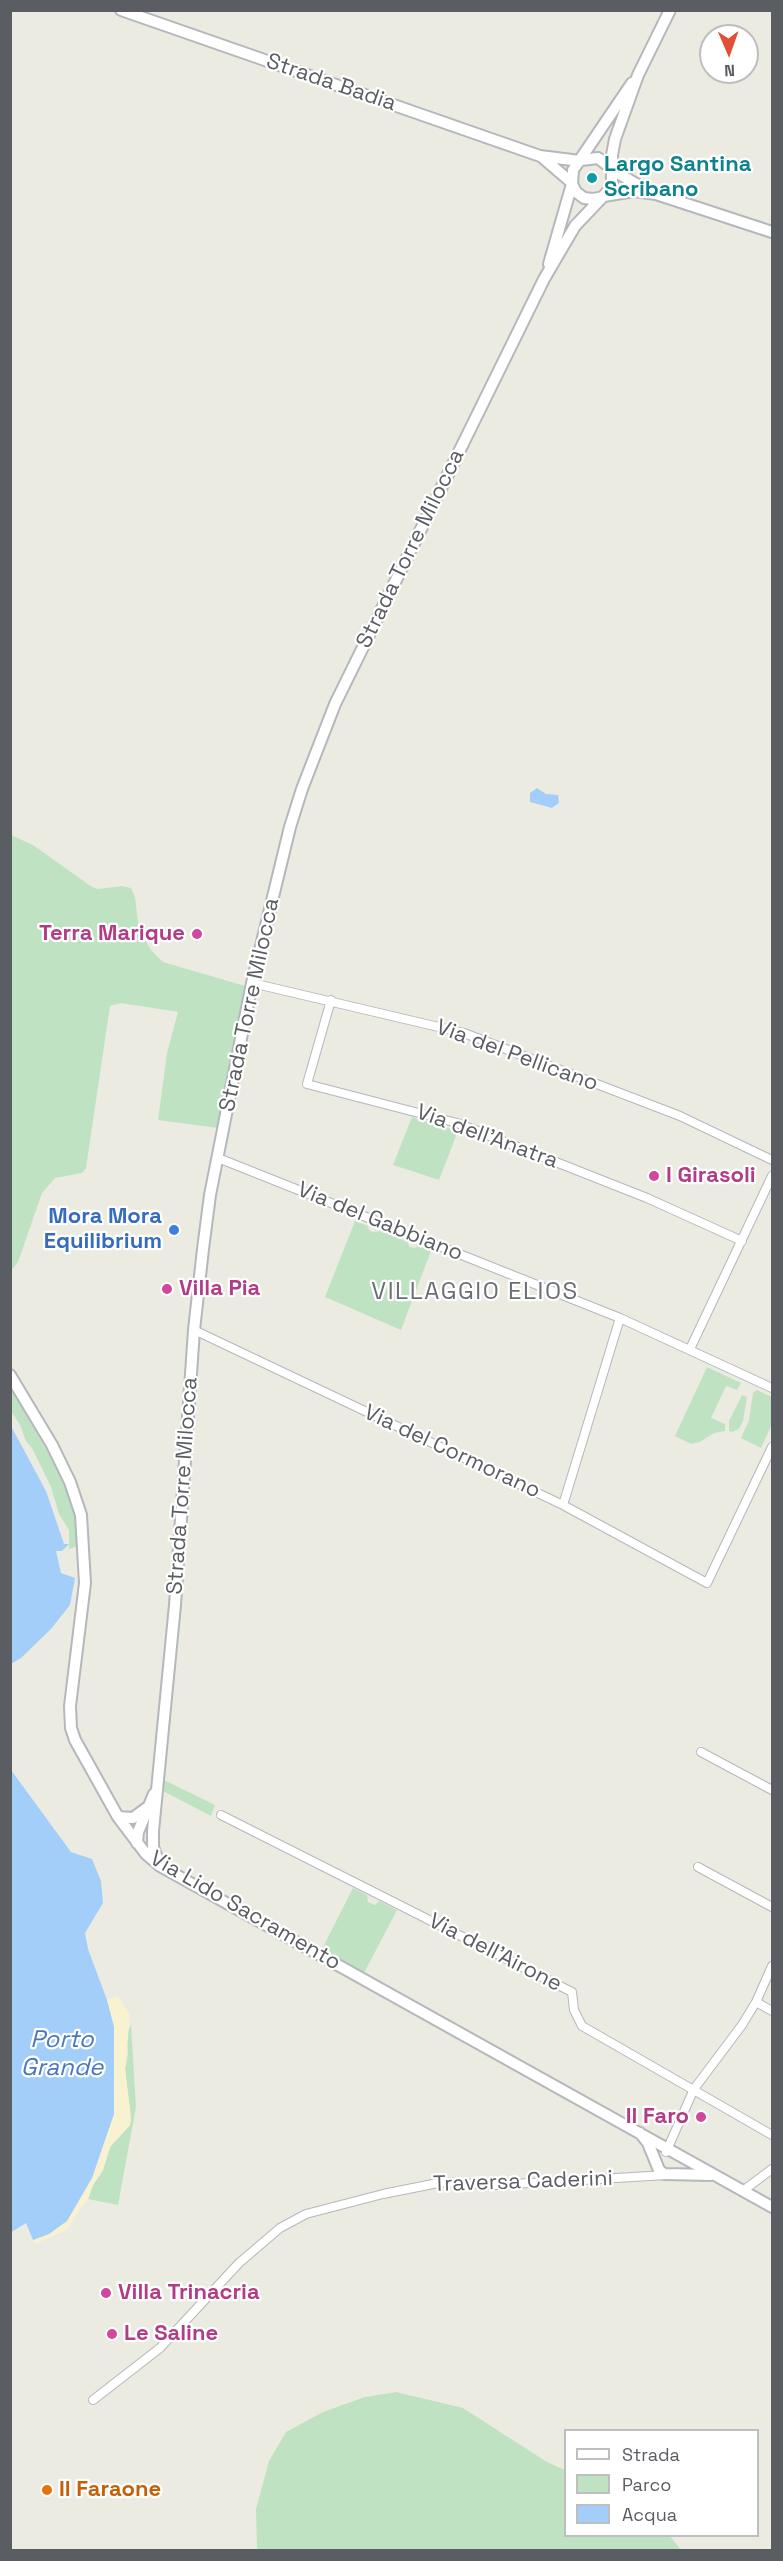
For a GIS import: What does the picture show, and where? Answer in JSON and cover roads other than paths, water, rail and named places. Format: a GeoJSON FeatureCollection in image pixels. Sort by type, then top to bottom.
{"type":"FeatureCollection","features":[{"type":"Feature","properties":{"kind":"street","name":"Strada Badia"},"geometry":{"type":"LineString","coordinates":[[121,10],[540,156]]}},
{"type":"Feature","properties":{"kind":"street"},"geometry":{"type":"LineString","coordinates":[[544,279],[575,226],[612,187],[611,169],[615,139],[638,75],[670,10]]}},
{"type":"Feature","properties":{"kind":"street"},"geometry":{"type":"LineString","coordinates":[[544,279],[572,183],[573,170],[638,75]]}},
{"type":"Feature","properties":{"kind":"street"},"geometry":{"type":"LineString","coordinates":[[540,156],[581,160],[598,158],[611,169],[656,194]]}},
{"type":"Feature","properties":{"kind":"street"},"geometry":{"type":"LineString","coordinates":[[540,156],[572,183],[576,192],[584,198],[593,199],[634,191],[656,194],[772,232]]}},
{"type":"Feature","properties":{"kind":"street","name":"Strada Torre Milocca"},"geometry":{"type":"LineString","coordinates":[[160,1866],[153,1847],[153,1831],[171,1650],[194,1330],[210,1195],[252,983],[302,789],[335,704],[544,279]]}},
{"type":"Feature","properties":{"kind":"street","name":"Via del Pellicano"},"geometry":{"type":"LineString","coordinates":[[252,983],[464,1033],[680,1116],[772,1160]]}},
{"type":"Feature","properties":{"kind":"street","name":"Via dell'Anatra"},"geometry":{"type":"LineString","coordinates":[[331,1000],[308,1084],[457,1123],[647,1198],[742,1241]]}},
{"type":"Feature","properties":{"kind":"street","name":"Via del Gabbiano"},"geometry":{"type":"LineString","coordinates":[[218,1158],[620,1318],[772,1388]]}},
{"type":"Feature","properties":{"kind":"street"},"geometry":{"type":"LineString","coordinates":[[690,1349],[772,1176]]}},
{"type":"Feature","properties":{"kind":"street"},"geometry":{"type":"LineString","coordinates":[[563,1505],[620,1318]]}},
{"type":"Feature","properties":{"kind":"street","name":"Via del Cormorano"},"geometry":{"type":"LineString","coordinates":[[194,1330],[563,1505],[707,1583],[770,1458]]}},
{"type":"Feature","properties":{"kind":"street","name":"Via Lido Sacramento"},"geometry":{"type":"LineString","coordinates":[[10,1375],[52,1445],[70,1482],[81,1515],[85,1583],[70,1718],[75,1740],[118,1817],[146,1854],[160,1866],[716,2176]]}},
{"type":"Feature","properties":{"kind":"street"},"geometry":{"type":"LineString","coordinates":[[770,1458],[772,1447]]}},
{"type":"Feature","properties":{"kind":"street"},"geometry":{"type":"LineString","coordinates":[[701,1752],[772,1790]]}},
{"type":"Feature","properties":{"kind":"street"},"geometry":{"type":"LineString","coordinates":[[153,1831],[143,1842],[137,1843],[138,1832],[157,1786]]}},
{"type":"Feature","properties":{"kind":"street"},"geometry":{"type":"LineString","coordinates":[[118,1817],[133,1818],[148,1807]]}},
{"type":"Feature","properties":{"kind":"street","name":"Via dell'Airone"},"geometry":{"type":"LineString","coordinates":[[221,1815],[572,1992],[577,2020],[582,2026],[772,2135]]}},
{"type":"Feature","properties":{"kind":"street"},"geometry":{"type":"LineString","coordinates":[[698,1867],[772,1907]]}},
{"type":"Feature","properties":{"kind":"street"},"geometry":{"type":"LineString","coordinates":[[633,2178],[657,2164],[659,2157],[671,2152],[694,2089],[742,2025],[756,2002],[772,1966]]}},
{"type":"Feature","properties":{"kind":"street"},"geometry":{"type":"LineString","coordinates":[[756,2002],[772,2011]]}},
{"type":"Feature","properties":{"kind":"street"},"geometry":{"type":"LineString","coordinates":[[640,2133],[662,2172],[669,2175],[699,2173],[716,2176],[772,2206]]}},
{"type":"Feature","properties":{"kind":"street"},"geometry":{"type":"LineString","coordinates":[[669,2175],[680,2168],[671,2152]]}},
{"type":"Feature","properties":{"kind":"street"},"geometry":{"type":"LineString","coordinates":[[744,2190],[772,2169]]}},
{"type":"Feature","properties":{"kind":"street","name":"Traversa Caderini"},"geometry":{"type":"LineString","coordinates":[[93,2400],[160,2348],[239,2263],[280,2228],[306,2214],[383,2194],[443,2182],[496,2185],[669,2175]]}},
{"type":"Feature","properties":{"kind":"water"},"geometry":{"type":"Polygon","coordinates":[[[537,788],[546,794],[558,795],[559,803],[552,808],[530,802],[530,793],[537,788]]]}},
{"type":"Feature","properties":{"kind":"water"},"geometry":{"type":"Polygon","coordinates":[[[11,1426],[46,1491],[64,1544],[69,1544],[62,1551],[56,1551],[61,1573],[75,1578],[70,1605],[51,1629],[21,1658],[11,1664],[11,1426]]]}},
{"type":"Feature","properties":{"kind":"water","name":"Porto Grande"},"geometry":{"type":"Polygon","coordinates":[[[11,1770],[71,1852],[92,1859],[101,1881],[103,1903],[85,1933],[88,1949],[107,2000],[114,2027],[114,2114],[92,2178],[67,2221],[49,2234],[33,2240],[26,2223],[10,2233],[11,1770]]]}},
{"type":"Feature","properties":{"kind":"place","name":"Largo Santina Scribano"},"geometry":{"type":"Point","coordinates":[592,178]}},
{"type":"Feature","properties":{"kind":"place","name":"Terra Marique"},"geometry":{"type":"Point","coordinates":[197,934]}},
{"type":"Feature","properties":{"kind":"place","name":"I Girasoli"},"geometry":{"type":"Point","coordinates":[654,1176]}},
{"type":"Feature","properties":{"kind":"place","name":"Mora Mora Equilibrium"},"geometry":{"type":"Point","coordinates":[174,1230]}},
{"type":"Feature","properties":{"kind":"place","name":"Villa Pia"},"geometry":{"type":"Point","coordinates":[167,1289]}},
{"type":"Feature","properties":{"kind":"place","name":"Il Faro"},"geometry":{"type":"Point","coordinates":[701,2117]}},
{"type":"Feature","properties":{"kind":"place","name":"Villa Trinacria"},"geometry":{"type":"Point","coordinates":[106,2293]}},
{"type":"Feature","properties":{"kind":"place","name":"Le Saline"},"geometry":{"type":"Point","coordinates":[112,2334]}},
{"type":"Feature","properties":{"kind":"place","name":"Il Faraone"},"geometry":{"type":"Point","coordinates":[47,2490]}},
{"type":"Feature","properties":{"kind":"district","name":"VILLAGGIO ELIOS"},"geometry":{"type":"Point","coordinates":[475,1292]}}]}
